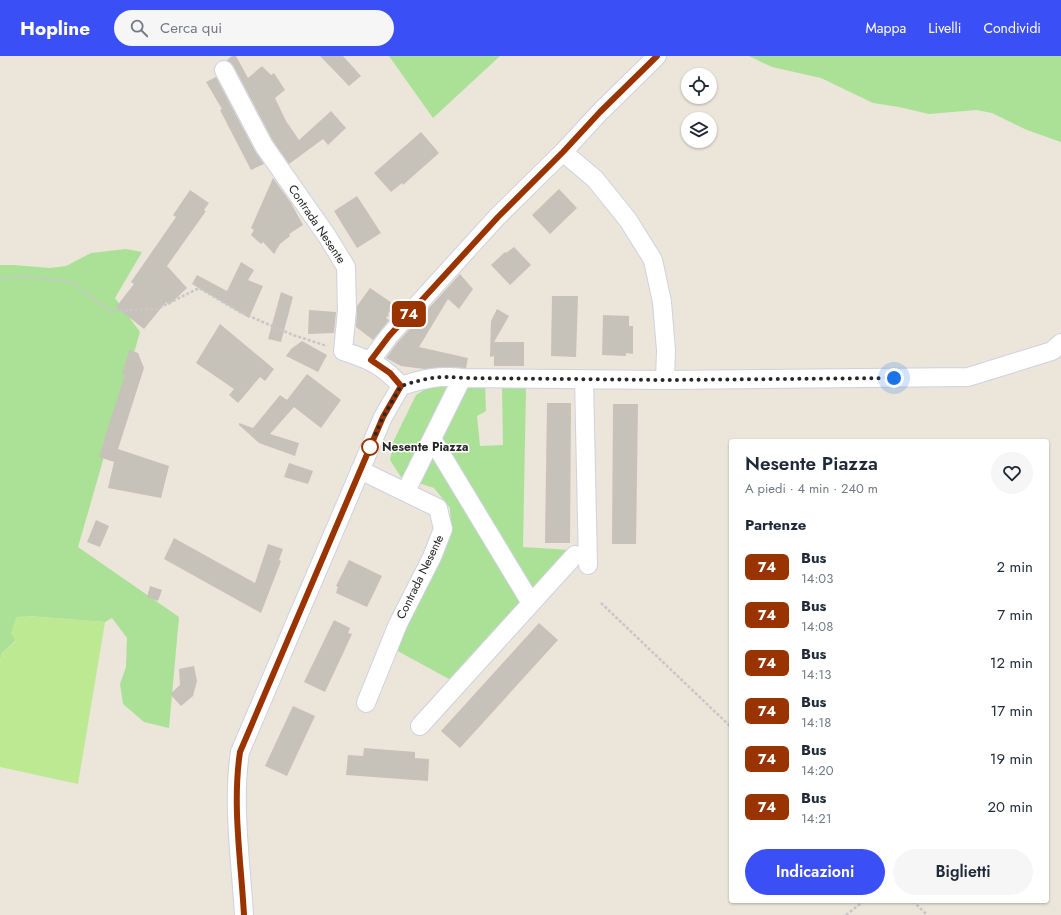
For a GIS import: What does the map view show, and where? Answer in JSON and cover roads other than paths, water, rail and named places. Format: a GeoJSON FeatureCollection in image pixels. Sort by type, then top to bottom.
{"type":"FeatureCollection","features":[{"type":"Feature","properties":{"kind":"street"},"geometry":{"type":"LineString","coordinates":[[401,386],[390,373],[371,360],[389,336],[435,284],[498,217],[563,152],[600,112],[657,56]]}},
{"type":"Feature","properties":{"kind":"street","name":"Contrada Nesente"},"geometry":{"type":"LineString","coordinates":[[224,70],[264,146],[327,236],[346,267],[347,310],[343,351],[371,360]]}},
{"type":"Feature","properties":{"kind":"street"},"geometry":{"type":"LineString","coordinates":[[563,152],[595,178],[628,220],[653,260],[662,302],[666,350],[665,380]]}},
{"type":"Feature","properties":{"kind":"street"},"geometry":{"type":"LineString","coordinates":[[244,915],[237,811],[238,765],[240,752],[383,417],[401,386],[420,380],[447,376],[462,378],[665,380],[968,377],[1052,351],[1061,343]]}},
{"type":"Feature","properties":{"kind":"street"},"geometry":{"type":"LineString","coordinates":[[406,491],[462,378]]}},
{"type":"Feature","properties":{"kind":"street"},"geometry":{"type":"LineString","coordinates":[[420,726],[531,604],[582,560],[584,379]]}},
{"type":"Feature","properties":{"kind":"street"},"geometry":{"type":"LineString","coordinates":[[432,439],[531,604]]}},
{"type":"Feature","properties":{"kind":"street","name":"Contrada Nesente"},"geometry":{"type":"LineString","coordinates":[[360,470],[406,491],[438,508],[443,529],[432,557],[398,624],[366,703]]}},
{"type":"Feature","properties":{"kind":"place","name":"Nesente Piazza"},"geometry":{"type":"Point","coordinates":[370,447]}}]}
